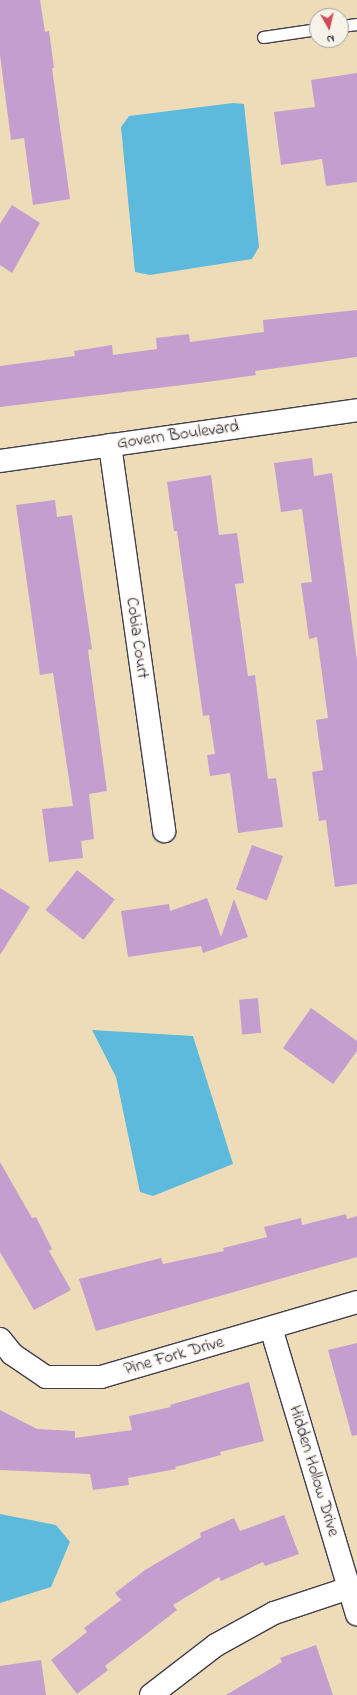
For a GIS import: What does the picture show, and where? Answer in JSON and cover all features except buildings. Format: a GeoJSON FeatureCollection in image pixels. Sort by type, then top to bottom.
{"type":"FeatureCollection","features":[{"type":"Feature","properties":{"kind":"street","name":"Govern Boulevard"},"geometry":{"type":"LineString","coordinates":[[0,461],[357,410]]}},
{"type":"Feature","properties":{"kind":"street","name":"Cobia Court"},"geometry":{"type":"LineString","coordinates":[[110,445],[164,831]]}},
{"type":"Feature","properties":{"kind":"street","name":"Pine Fork Drive"},"geometry":{"type":"LineString","coordinates":[[0,1339],[12,1354],[46,1377],[101,1377],[357,1302]]}},
{"type":"Feature","properties":{"kind":"street","name":"Hidden Hollow Drive"},"geometry":{"type":"LineString","coordinates":[[272,1328],[357,1614]]}},
{"type":"Feature","properties":{"kind":"street"},"geometry":{"type":"LineString","coordinates":[[150,1695],[216,1645],[274,1613],[349,1588]]}},
{"type":"Feature","properties":{"kind":"lane"},"geometry":{"type":"LineString","coordinates":[[263,37],[309,30]]}},
{"type":"Feature","properties":{"kind":"water"},"geometry":{"type":"Polygon","coordinates":[[[233,103],[244,104],[259,247],[252,259],[150,275],[135,272],[121,127],[129,116],[233,103]]]}},
{"type":"Feature","properties":{"kind":"water"},"geometry":{"type":"Polygon","coordinates":[[[92,1030],[193,1036],[233,1164],[153,1196],[140,1192],[116,1077],[92,1030]]]}},
{"type":"Feature","properties":{"kind":"water"},"geometry":{"type":"Polygon","coordinates":[[[0,1514],[56,1525],[70,1542],[51,1587],[0,1603],[0,1514]]]}}]}
